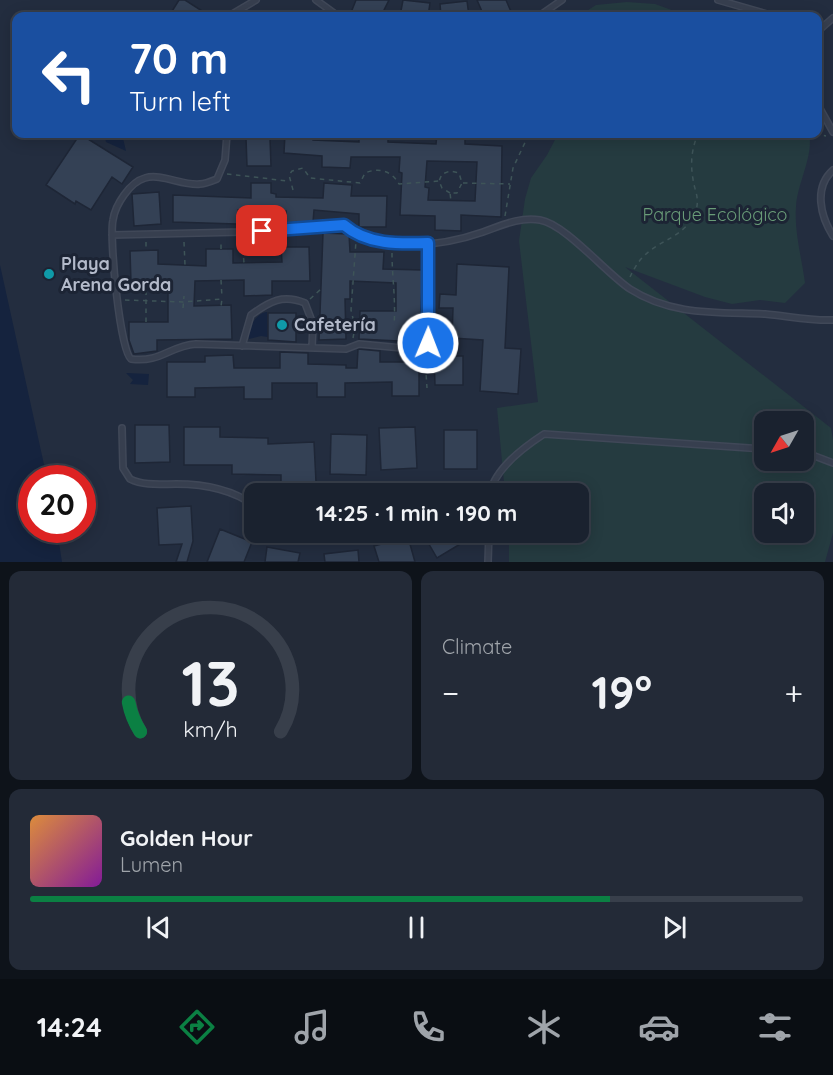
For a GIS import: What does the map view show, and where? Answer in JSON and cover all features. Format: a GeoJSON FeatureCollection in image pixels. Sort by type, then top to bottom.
{"type":"FeatureCollection","features":[{"type":"Feature","properties":{"kind":"lane"},"geometry":{"type":"LineString","coordinates":[[236,12],[256,0]]}},
{"type":"Feature","properties":{"kind":"lane"},"geometry":{"type":"LineString","coordinates":[[316,0],[332,12]]}},
{"type":"Feature","properties":{"kind":"lane"},"geometry":{"type":"LineString","coordinates":[[545,12],[562,0]]}},
{"type":"Feature","properties":{"kind":"lane"},"geometry":{"type":"LineString","coordinates":[[718,0],[760,12]]}},
{"type":"Feature","properties":{"kind":"lane"},"geometry":{"type":"LineString","coordinates":[[822,112],[833,133]]}},
{"type":"Feature","properties":{"kind":"lane"},"geometry":{"type":"LineString","coordinates":[[227,138],[225,160],[217,179],[199,184],[146,177],[133,186],[121,199],[112,219],[118,300],[125,351],[131,359],[145,361],[155,359],[187,345],[346,349],[359,344],[424,350],[428,343],[429,329],[428,243]]}},
{"type":"Feature","properties":{"kind":"lane"},"geometry":{"type":"LineString","coordinates":[[833,170],[821,195],[824,220],[833,236]]}},
{"type":"Feature","properties":{"kind":"lane"},"geometry":{"type":"LineString","coordinates":[[112,235],[222,233],[344,225],[357,236],[392,243],[428,243],[468,236],[525,219],[544,221],[574,241],[627,287],[650,301],[691,312],[833,320]]}},
{"type":"Feature","properties":{"kind":"lane"},"geometry":{"type":"LineString","coordinates":[[242,346],[251,315],[265,304],[279,298],[292,298],[305,303],[313,324],[312,348]]}},
{"type":"Feature","properties":{"kind":"lane"},"geometry":{"type":"LineString","coordinates":[[122,428],[123,468],[130,479],[148,484],[208,486],[244,499]]}},
{"type":"Feature","properties":{"kind":"lane"},"geometry":{"type":"LineString","coordinates":[[494,483],[498,474],[525,447],[544,434],[754,448]]}},
{"type":"Feature","properties":{"kind":"lane"},"geometry":{"type":"LineString","coordinates":[[814,456],[833,463]]}},
{"type":"Feature","properties":{"kind":"lane"},"geometry":{"type":"LineString","coordinates":[[488,562],[489,543]]}},
{"type":"Feature","properties":{"kind":"path"},"geometry":{"type":"LineString","coordinates":[[500,225],[507,207],[513,168],[527,138]]}},
{"type":"Feature","properties":{"kind":"path"},"geometry":{"type":"LineString","coordinates":[[627,287],[628,279],[641,258],[686,229],[697,207],[692,149],[697,138]]}},
{"type":"Feature","properties":{"kind":"path"},"geometry":{"type":"LineString","coordinates":[[293,190],[289,181],[292,171],[303,168],[310,178],[360,183],[365,173],[381,170],[395,177],[399,184],[439,181]]}},
{"type":"Feature","properties":{"kind":"path"},"geometry":{"type":"LineString","coordinates":[[450,171],[459,173],[462,183],[457,193],[450,193],[442,188],[439,181],[442,174],[450,171]]}},
{"type":"Feature","properties":{"kind":"path"},"geometry":{"type":"LineString","coordinates":[[220,174],[289,181]]}},
{"type":"Feature","properties":{"kind":"path"},"geometry":{"type":"LineString","coordinates":[[462,183],[510,184]]}},
{"type":"Feature","properties":{"kind":"path"},"geometry":{"type":"LineString","coordinates":[[450,193],[451,201]]}},
{"type":"Feature","properties":{"kind":"path"},"geometry":{"type":"LineString","coordinates":[[242,232],[244,263]]}},
{"type":"Feature","properties":{"kind":"path"},"geometry":{"type":"LineString","coordinates":[[221,249],[222,233]]}},
{"type":"Feature","properties":{"kind":"path"},"geometry":{"type":"LineString","coordinates":[[183,234],[185,265]]}},
{"type":"Feature","properties":{"kind":"path"},"geometry":{"type":"LineString","coordinates":[[357,236],[351,310],[355,327],[352,340],[359,344]]}},
{"type":"Feature","properties":{"kind":"path"},"geometry":{"type":"LineString","coordinates":[[392,243],[392,290],[396,305],[393,325]]}},
{"type":"Feature","properties":{"kind":"path"},"geometry":{"type":"LineString","coordinates":[[221,280],[221,306]]}},
{"type":"Feature","properties":{"kind":"path"},"geometry":{"type":"LineString","coordinates":[[146,282],[146,322]]}},
{"type":"Feature","properties":{"kind":"path"},"geometry":{"type":"LineString","coordinates":[[305,303],[321,289]]}},
{"type":"Feature","properties":{"kind":"path"},"geometry":{"type":"LineString","coordinates":[[183,308],[184,296]]}},
{"type":"Feature","properties":{"kind":"path"},"geometry":{"type":"LineString","coordinates":[[118,300],[183,302],[222,299]]}},
{"type":"Feature","properties":{"kind":"path"},"geometry":{"type":"LineString","coordinates":[[424,350],[427,388]]}},
{"type":"Feature","properties":{"kind":"green space"},"geometry":{"type":"Polygon","coordinates":[[[627,2],[655,4],[677,12],[585,12],[596,5],[627,2]]]}},
{"type":"Feature","properties":{"kind":"green space","name":"Parque Ecológico"},"geometry":{"type":"Polygon","coordinates":[[[556,138],[810,138],[809,151],[797,198],[796,216],[805,283],[785,303],[760,300],[732,304],[705,297],[625,267],[809,411],[754,411],[754,471],[814,471],[814,415],[831,428],[833,533],[825,562],[509,562],[509,543],[589,543],[589,483],[504,483],[497,408],[538,402],[519,241],[525,199],[531,178],[556,138]]]}},
{"type":"Feature","properties":{"kind":"water"},"geometry":{"type":"Polygon","coordinates":[[[105,138],[123,138],[126,151],[106,142],[105,138]]]}},
{"type":"Feature","properties":{"kind":"water"},"geometry":{"type":"Polygon","coordinates":[[[0,265],[44,465],[18,465],[18,543],[59,543],[62,562],[0,562],[0,265]]]}},
{"type":"Feature","properties":{"kind":"water"},"geometry":{"type":"Polygon","coordinates":[[[267,312],[268,337],[249,339],[247,330],[253,321],[267,312]]]}},
{"type":"Feature","properties":{"kind":"water"},"geometry":{"type":"Polygon","coordinates":[[[126,373],[149,374],[148,385],[130,384],[133,380],[126,373]]]}},
{"type":"Feature","properties":{"kind":"building"},"geometry":{"type":"Polygon","coordinates":[[[179,0],[185,0],[204,12],[172,12],[179,0]]]}},
{"type":"Feature","properties":{"kind":"building"},"geometry":{"type":"Polygon","coordinates":[[[356,0],[389,0],[383,12],[352,10],[356,0]]]}},
{"type":"Feature","properties":{"kind":"building"},"geometry":{"type":"Polygon","coordinates":[[[403,0],[430,3],[429,12],[401,12],[403,0]]]}},
{"type":"Feature","properties":{"kind":"building"},"geometry":{"type":"Polygon","coordinates":[[[477,0],[506,0],[511,12],[482,12],[477,0]]]}},
{"type":"Feature","properties":{"kind":"building"},"geometry":{"type":"Polygon","coordinates":[[[467,1],[468,12],[441,12],[440,4],[467,1]]]}},
{"type":"Feature","properties":{"kind":"building"},"geometry":{"type":"Polygon","coordinates":[[[77,138],[86,138],[133,167],[122,184],[112,177],[91,210],[76,201],[75,204],[46,185],[77,138]]]}},
{"type":"Feature","properties":{"kind":"building"},"geometry":{"type":"Polygon","coordinates":[[[246,138],[270,138],[271,166],[247,166],[246,138]]]}},
{"type":"Feature","properties":{"kind":"building"},"geometry":{"type":"Polygon","coordinates":[[[285,138],[359,142],[359,138],[388,138],[388,142],[436,144],[437,138],[465,138],[465,144],[502,146],[501,217],[461,215],[461,231],[435,230],[435,216],[400,215],[402,173],[399,172],[400,157],[351,157],[350,168],[322,167],[322,156],[284,153],[285,138]],[[427,161],[425,187],[429,188],[428,200],[475,201],[477,162],[427,161]]]}},
{"type":"Feature","properties":{"kind":"building"},"geometry":{"type":"Polygon","coordinates":[[[251,183],[271,183],[271,193],[276,194],[276,197],[323,198],[324,183],[352,185],[351,196],[387,196],[386,227],[359,227],[359,214],[314,210],[313,222],[286,224],[286,211],[238,210],[237,224],[173,222],[173,195],[251,198],[251,183]]]}},
{"type":"Feature","properties":{"kind":"building"},"geometry":{"type":"Polygon","coordinates":[[[159,192],[161,224],[134,226],[132,194],[159,192]]]}},
{"type":"Feature","properties":{"kind":"building"},"geometry":{"type":"Polygon","coordinates":[[[323,233],[349,234],[350,252],[384,252],[383,269],[423,270],[419,342],[359,339],[360,311],[396,311],[396,283],[350,281],[350,299],[345,299],[346,339],[319,340],[323,233]]]}},
{"type":"Feature","properties":{"kind":"building"},"geometry":{"type":"Polygon","coordinates":[[[281,247],[309,247],[310,281],[272,281],[272,295],[244,296],[244,280],[195,281],[194,306],[231,305],[232,339],[157,340],[157,351],[134,354],[129,340],[129,322],[168,322],[168,281],[131,282],[130,251],[158,250],[158,264],[206,266],[206,249],[233,249],[233,263],[282,262],[281,247]]]}},
{"type":"Feature","properties":{"kind":"building"},"geometry":{"type":"Polygon","coordinates":[[[457,264],[509,267],[505,348],[521,349],[518,394],[480,391],[483,340],[452,338],[453,308],[439,308],[440,294],[456,295],[457,264]]]}},
{"type":"Feature","properties":{"kind":"building","name":"Cafetería"},"geometry":{"type":"Polygon","coordinates":[[[268,313],[296,313],[296,342],[268,340],[268,313]]]}},
{"type":"Feature","properties":{"kind":"building"},"geometry":{"type":"Polygon","coordinates":[[[358,349],[380,351],[380,362],[419,362],[419,396],[392,396],[392,382],[345,383],[345,397],[317,397],[317,383],[272,383],[272,399],[244,399],[244,387],[195,388],[195,397],[167,397],[167,362],[205,362],[205,356],[233,355],[234,368],[280,368],[280,352],[308,353],[308,364],[346,365],[346,368],[357,368],[358,349]]]}},
{"type":"Feature","properties":{"kind":"building"},"geometry":{"type":"Polygon","coordinates":[[[434,356],[463,356],[463,385],[435,385],[434,356]]]}},
{"type":"Feature","properties":{"kind":"building"},"geometry":{"type":"Polygon","coordinates":[[[135,425],[169,425],[170,462],[135,463],[135,425]]]}},
{"type":"Feature","properties":{"kind":"building"},"geometry":{"type":"Polygon","coordinates":[[[184,427],[220,427],[220,437],[268,438],[268,444],[314,442],[316,482],[281,483],[281,475],[232,474],[232,465],[184,465],[184,427]]]}},
{"type":"Feature","properties":{"kind":"building"},"geometry":{"type":"Polygon","coordinates":[[[415,427],[417,468],[381,470],[379,428],[415,427]]]}},
{"type":"Feature","properties":{"kind":"building"},"geometry":{"type":"Polygon","coordinates":[[[444,430],[477,430],[477,469],[444,469],[444,430]]]}},
{"type":"Feature","properties":{"kind":"building"},"geometry":{"type":"Polygon","coordinates":[[[331,434],[367,435],[366,475],[330,474],[331,434]]]}},
{"type":"Feature","properties":{"kind":"building"},"geometry":{"type":"Polygon","coordinates":[[[191,506],[193,541],[187,562],[176,562],[182,544],[159,545],[157,508],[191,506]]]}},
{"type":"Feature","properties":{"kind":"building"},"geometry":{"type":"Polygon","coordinates":[[[220,529],[244,539],[244,543],[252,543],[244,562],[207,562],[220,529]]]}},
{"type":"Feature","properties":{"kind":"building"},"geometry":{"type":"Polygon","coordinates":[[[385,543],[410,543],[415,562],[379,562],[374,546],[385,543]]]}},
{"type":"Feature","properties":{"kind":"building"},"geometry":{"type":"Polygon","coordinates":[[[428,543],[462,543],[437,558],[428,543]]]}},
{"type":"Feature","properties":{"kind":"building"},"geometry":{"type":"Polygon","coordinates":[[[267,547],[300,553],[298,562],[265,562],[267,547]]]}},
{"type":"Feature","properties":{"kind":"building"},"geometry":{"type":"Polygon","coordinates":[[[358,550],[359,562],[325,562],[324,554],[358,550]]]}},
{"type":"Feature","properties":{"kind":"place","name":"Playa Arena Gorda"},"geometry":{"type":"Point","coordinates":[49,274]}},
{"type":"Feature","properties":{"kind":"place","name":"Cafetería"},"geometry":{"type":"Point","coordinates":[282,325]}},
{"type":"Feature","properties":{"kind":"route"},"geometry":{"type":"LineString","coordinates":[[262,231],[344,225],[357,236],[399,244],[428,243],[428,343]]}}]}
